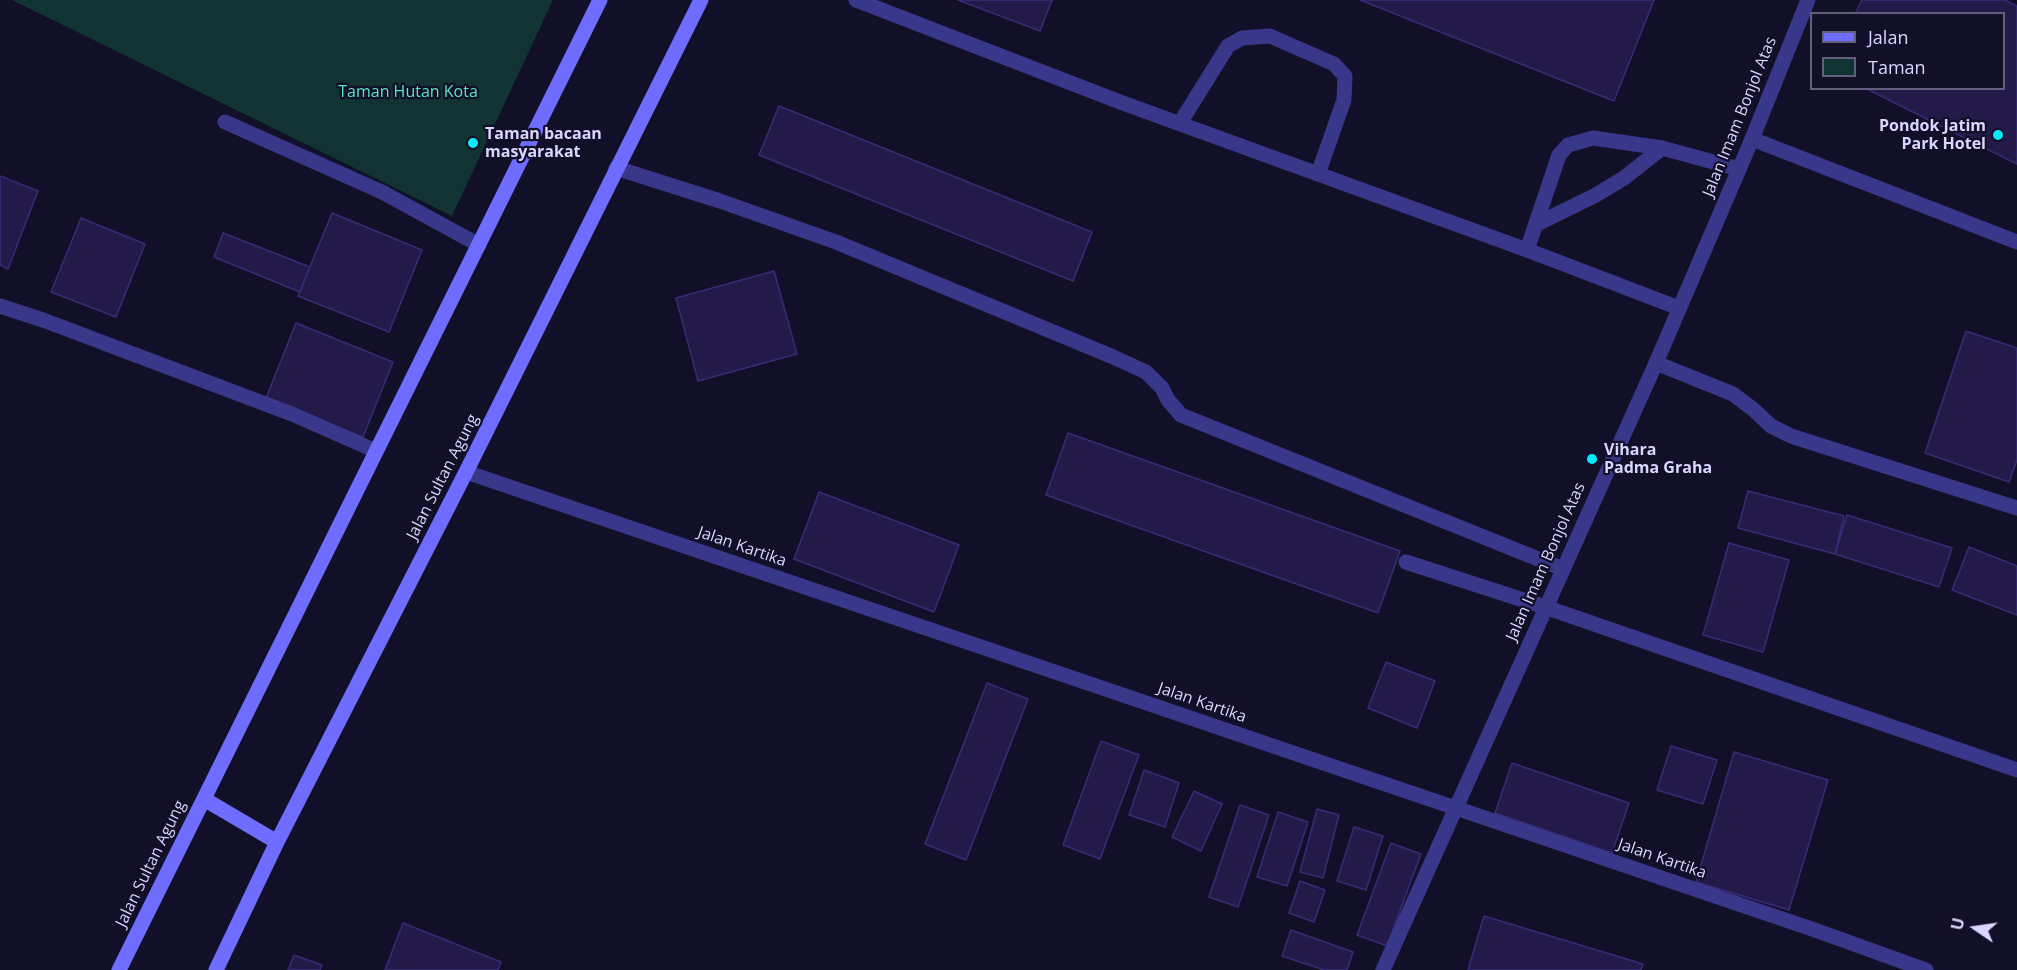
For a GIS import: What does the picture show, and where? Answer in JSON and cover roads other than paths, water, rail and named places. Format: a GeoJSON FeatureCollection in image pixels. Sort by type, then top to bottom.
{"type":"FeatureCollection","features":[{"type":"Feature","properties":{"kind":"main road","name":"Jalan Sultan Agung"},"geometry":{"type":"LineString","coordinates":[[119,970],[600,0]]}},
{"type":"Feature","properties":{"kind":"main road","name":"Jalan Sultan Agung"},"geometry":{"type":"LineString","coordinates":[[216,970],[277,842],[466,472],[701,0]]}},
{"type":"Feature","properties":{"kind":"main road"},"geometry":{"type":"LineString","coordinates":[[204,799],[277,842]]}},
{"type":"Feature","properties":{"kind":"street"},"geometry":{"type":"LineString","coordinates":[[856,0],[1679,308]]}},
{"type":"Feature","properties":{"kind":"street","name":"Jalan Imam Bonjol Atas"},"geometry":{"type":"LineString","coordinates":[[1383,970],[1656,363],[1752,139],[1808,0]]}},
{"type":"Feature","properties":{"kind":"street"},"geometry":{"type":"LineString","coordinates":[[1180,123],[1228,46],[1242,38],[1270,36],[1334,64],[1345,76],[1344,100],[1318,174]]}},
{"type":"Feature","properties":{"kind":"street"},"geometry":{"type":"LineString","coordinates":[[225,122],[382,192],[479,244]]}},
{"type":"Feature","properties":{"kind":"street"},"geometry":{"type":"LineString","coordinates":[[1527,250],[1559,155],[1568,145],[1593,138],[1662,148],[1739,169]]}},
{"type":"Feature","properties":{"kind":"street"},"geometry":{"type":"LineString","coordinates":[[1752,139],[2017,242]]}},
{"type":"Feature","properties":{"kind":"street"},"geometry":{"type":"LineString","coordinates":[[1537,224],[1596,195],[1624,178],[1662,148]]}},
{"type":"Feature","properties":{"kind":"street"},"geometry":{"type":"LineString","coordinates":[[616,168],[720,201],[836,242],[1100,352],[1146,372],[1162,388],[1168,400],[1181,415],[1563,569]]}},
{"type":"Feature","properties":{"kind":"street"},"geometry":{"type":"LineString","coordinates":[[0,306],[292,414],[376,451]]}},
{"type":"Feature","properties":{"kind":"street"},"geometry":{"type":"LineString","coordinates":[[1656,363],[1733,394],[1771,426],[1791,436],[2017,508]]}},
{"type":"Feature","properties":{"kind":"street","name":"Jalan Kartika"},"geometry":{"type":"LineString","coordinates":[[466,472],[1812,929],[1926,970]]}},
{"type":"Feature","properties":{"kind":"street"},"geometry":{"type":"LineString","coordinates":[[1406,562],[1545,607],[2017,770]]}},
{"type":"Feature","properties":{"kind":"place","name":"Pondok Jatim Park Hotel"},"geometry":{"type":"Point","coordinates":[1998,135]}},
{"type":"Feature","properties":{"kind":"place","name":"Taman bacaan masyarakat"},"geometry":{"type":"Point","coordinates":[473,143]}},
{"type":"Feature","properties":{"kind":"place","name":"Vihara Padma Graha"},"geometry":{"type":"Point","coordinates":[1592,459]}},
{"type":"Feature","properties":{"kind":"park label","name":"Taman Hutan Kota"},"geometry":{"type":"Point","coordinates":[408,92]}}]}
